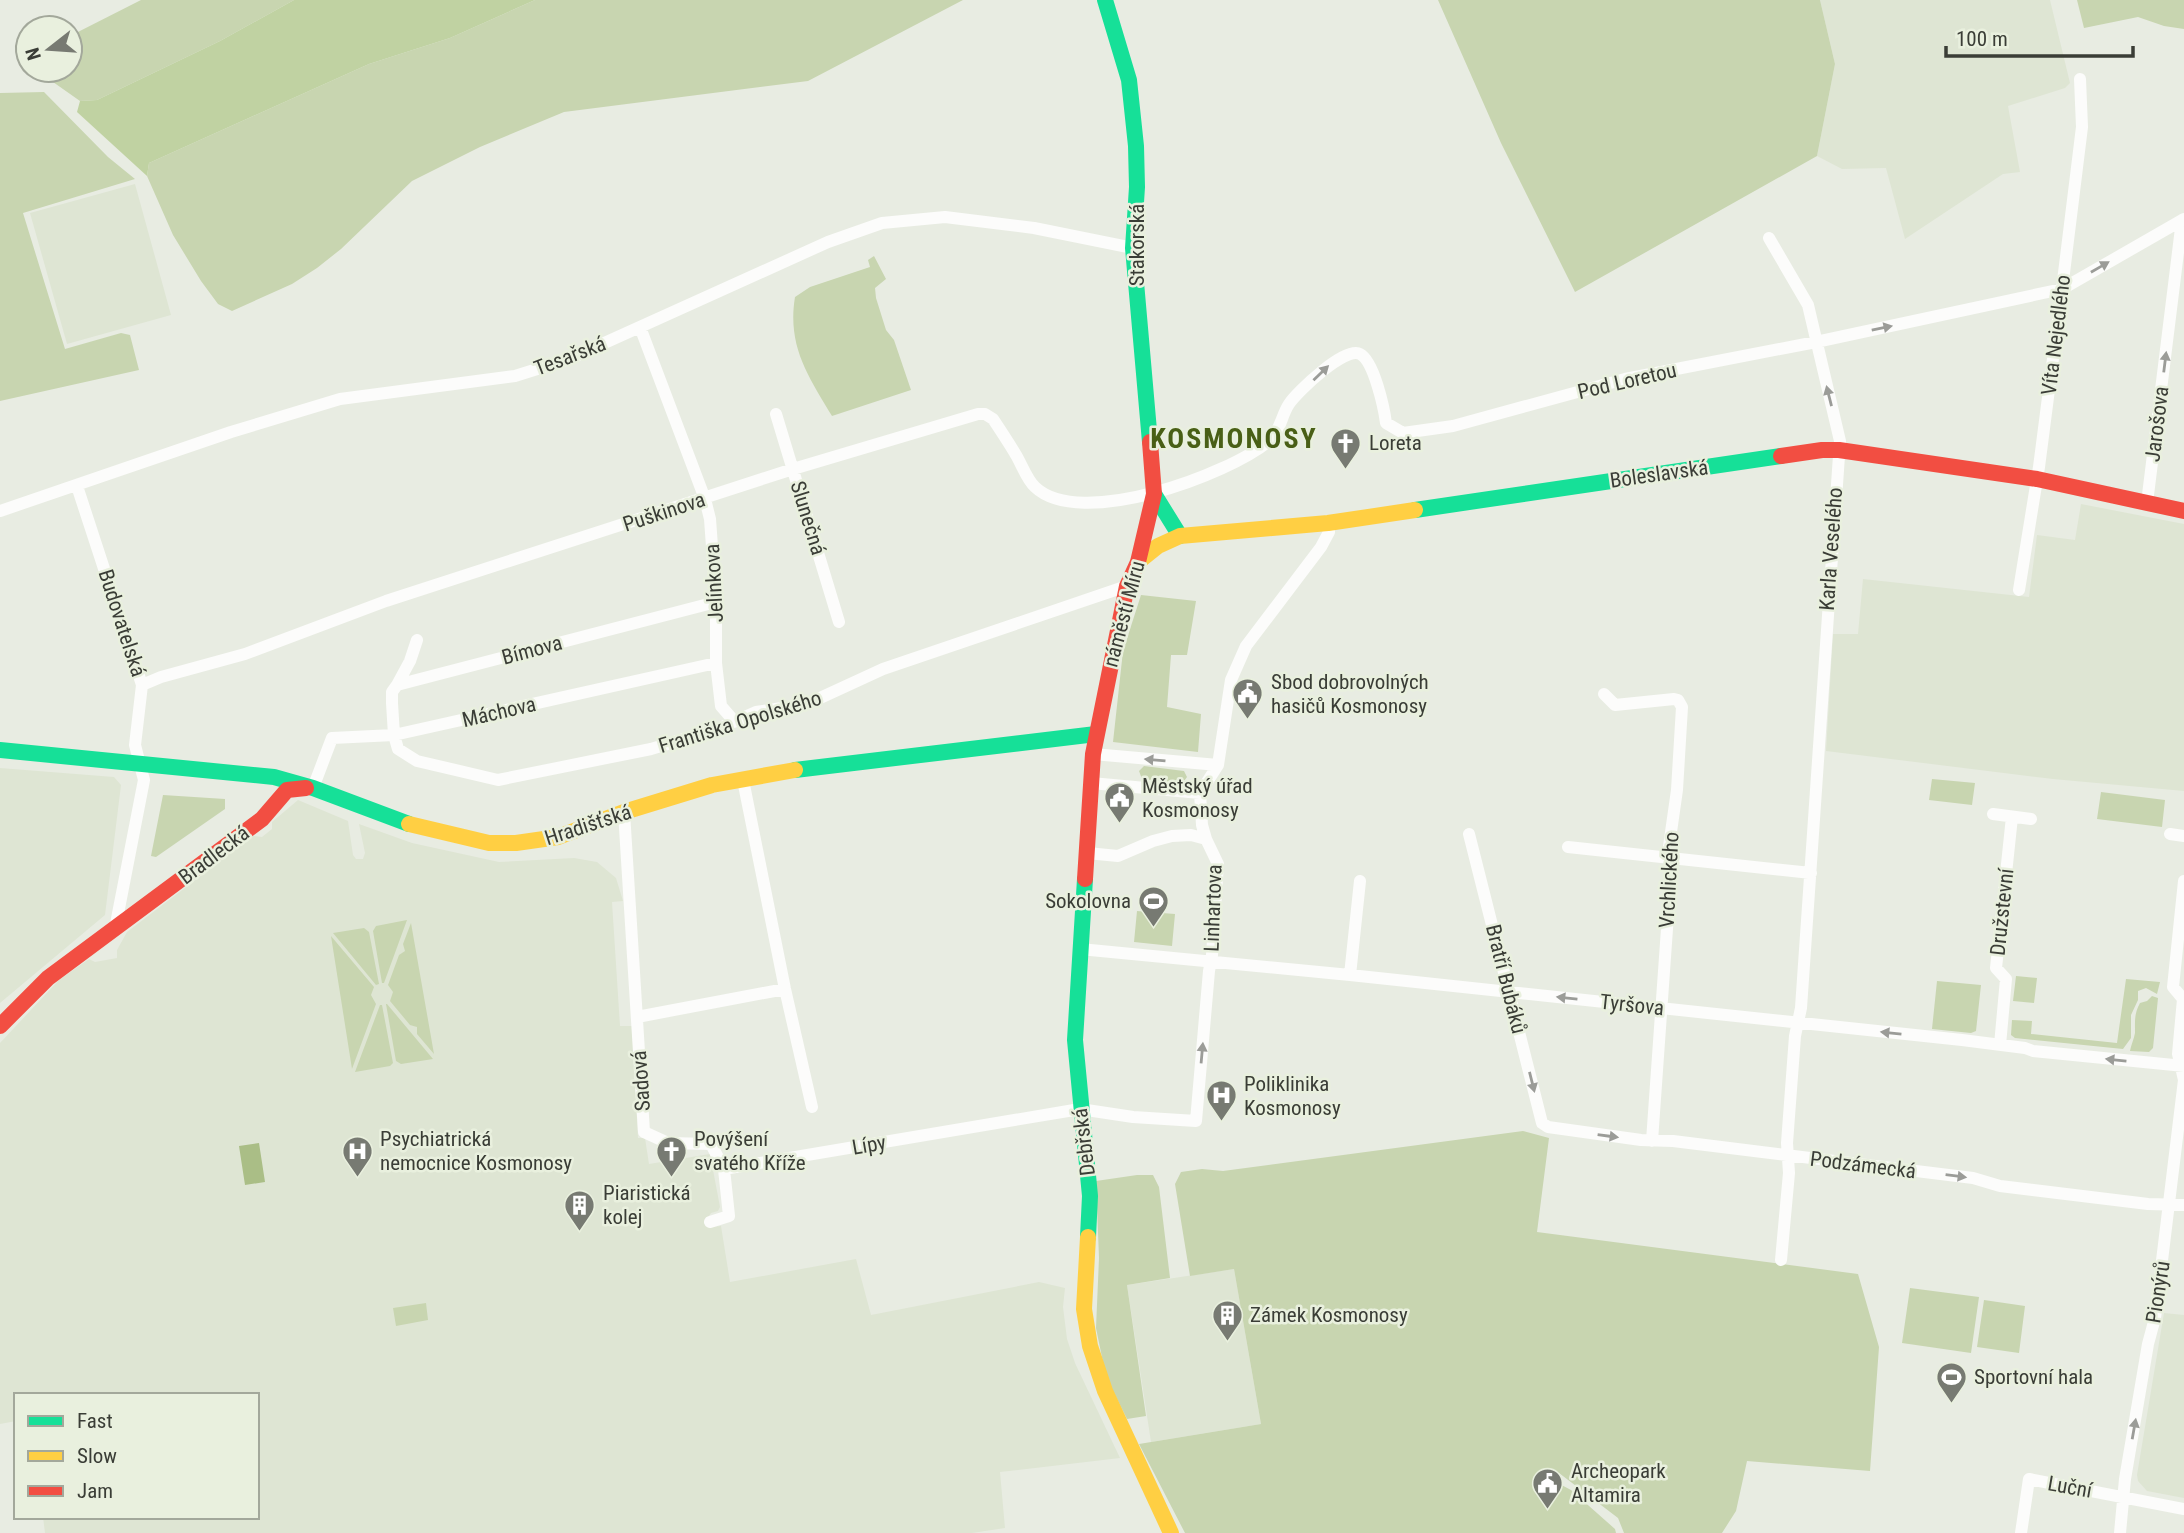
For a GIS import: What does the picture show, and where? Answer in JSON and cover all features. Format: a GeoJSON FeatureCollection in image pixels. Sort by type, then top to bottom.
{"type":"FeatureCollection","features":[{"type":"Feature","properties":{"kind":"street","name":"Stakorská"},"geometry":{"type":"LineString","coordinates":[[1105,0],[1129,80],[1136,146],[1137,187],[1133,247],[1154,494]]}},
{"type":"Feature","properties":{"kind":"street","name":"Víta Nejedlého"},"geometry":{"type":"LineString","coordinates":[[2019,590],[2037,479],[2082,127],[2080,79]]}},
{"type":"Feature","properties":{"kind":"street","name":"Tesařská"},"geometry":{"type":"LineString","coordinates":[[0,511],[231,432],[340,399],[515,376],[569,359],[828,242],[882,223],[945,217],[1034,229],[1133,247]]}},
{"type":"Feature","properties":{"kind":"street","name":"Pod Loretou"},"geometry":{"type":"LineString","coordinates":[[1154,494],[1251,454],[1271,439],[1280,426],[1288,404],[1335,360],[1353,353],[1365,358],[1380,390],[1386,423],[1403,433],[1453,426],[1625,379],[1816,342],[2062,289],[2183,220]]}},
{"type":"Feature","properties":{"kind":"street","name":"Jarošova"},"geometry":{"type":"LineString","coordinates":[[2147,503],[2183,220]]}},
{"type":"Feature","properties":{"kind":"street","name":"Karla Veselého"},"geometry":{"type":"LineString","coordinates":[[1769,238],[1808,305],[1840,441],[1811,873],[1795,1037],[1787,1156],[1789,1173],[1781,1260]]}},
{"type":"Feature","properties":{"kind":"street","name":"Jelínkova"},"geometry":{"type":"LineString","coordinates":[[640,327],[705,499],[710,519],[716,602],[716,663],[721,706],[734,721]]}},
{"type":"Feature","properties":{"kind":"street","name":"Slunečná"},"geometry":{"type":"LineString","coordinates":[[776,414],[839,622]]}},
{"type":"Feature","properties":{"kind":"street","name":"Puškinova"},"geometry":{"type":"LineString","coordinates":[[142,685],[161,677],[246,654],[386,601],[793,470],[978,414],[985,414],[993,419],[1034,487],[1050,497],[1070,503],[1100,503],[1154,494]]}},
{"type":"Feature","properties":{"kind":"street","name":"Boleslavská"},"geometry":{"type":"LineString","coordinates":[[1138,562],[1158,546],[1180,536],[1328,523],[1822,450],[1839,450],[2037,479],[2184,511]]}},
{"type":"Feature","properties":{"kind":"street","name":"Budovatelská"},"geometry":{"type":"LineString","coordinates":[[77,486],[142,685],[135,745],[140,764]]}},
{"type":"Feature","properties":{"kind":"street"},"geometry":{"type":"LineString","coordinates":[[1154,494],[1180,536]]}},
{"type":"Feature","properties":{"kind":"street","name":"náměstí Míru"},"geometry":{"type":"LineString","coordinates":[[1096,734],[1127,586],[1138,562],[1154,494]]}},
{"type":"Feature","properties":{"kind":"street"},"geometry":{"type":"LineString","coordinates":[[1091,783],[1200,793],[1218,765],[1231,680],[1246,646],[1321,547],[1329,532],[1328,523]]}},
{"type":"Feature","properties":{"kind":"street","name":"Františka Opolského"},"geometry":{"type":"LineString","coordinates":[[394,735],[398,749],[417,761],[498,779],[651,749],[720,728],[756,712],[807,704],[883,669],[1127,586]]}},
{"type":"Feature","properties":{"kind":"street","name":"Bímova"},"geometry":{"type":"LineString","coordinates":[[397,685],[716,602]]}},
{"type":"Feature","properties":{"kind":"street"},"geometry":{"type":"LineString","coordinates":[[394,735],[392,692],[410,662],[416,640]]}},
{"type":"Feature","properties":{"kind":"street","name":"Máchova"},"geometry":{"type":"LineString","coordinates":[[313,788],[332,738],[394,735],[716,663]]}},
{"type":"Feature","properties":{"kind":"street","name":"Vrchlického"},"geometry":{"type":"LineString","coordinates":[[1604,694],[1615,705],[1674,699],[1681,703],[1677,790],[1669,846],[1672,858],[1652,1141]]}},
{"type":"Feature","properties":{"kind":"street","name":"Debřská"},"geometry":{"type":"LineString","coordinates":[[1096,734],[1075,1040],[1090,1196],[1084,1308],[1088,1335],[1105,1391],[1171,1533]]}},
{"type":"Feature","properties":{"kind":"street","name":"Hradišťská"},"geometry":{"type":"LineString","coordinates":[[0,750],[264,776],[313,788],[406,823],[489,844],[536,842],[558,837],[624,812],[712,785],[796,770],[1096,734]]}},
{"type":"Feature","properties":{"kind":"street"},"geometry":{"type":"LineString","coordinates":[[1093,754],[1218,765]]}},
{"type":"Feature","properties":{"kind":"street"},"geometry":{"type":"LineString","coordinates":[[115,929],[144,780],[140,764]]}},
{"type":"Feature","properties":{"kind":"street"},"geometry":{"type":"LineString","coordinates":[[743,780],[785,989],[813,1107]]}},
{"type":"Feature","properties":{"kind":"street","name":"Bradlecká"},"geometry":{"type":"LineString","coordinates":[[0,1026],[48,978],[262,819],[287,790],[313,788]]}},
{"type":"Feature","properties":{"kind":"street","name":"Linhartova"},"geometry":{"type":"LineString","coordinates":[[1080,1109],[1133,1117],[1196,1121],[1219,864],[1202,825],[1200,793]]}},
{"type":"Feature","properties":{"kind":"street","name":"Sadová"},"geometry":{"type":"LineString","coordinates":[[624,812],[644,1132],[668,1143],[711,1144],[724,1169]]}},
{"type":"Feature","properties":{"kind":"street"},"geometry":{"type":"LineString","coordinates":[[1993,814],[2031,819]]}},
{"type":"Feature","properties":{"kind":"street","name":"Družstevní"},"geometry":{"type":"LineString","coordinates":[[2000,1045],[2006,979],[1996,968],[2012,817]]}},
{"type":"Feature","properties":{"kind":"street","name":"Bratří Bubáků"},"geometry":{"type":"LineString","coordinates":[[1469,834],[1542,1123]]}},
{"type":"Feature","properties":{"kind":"street"},"geometry":{"type":"LineString","coordinates":[[2170,834],[2184,836]]}},
{"type":"Feature","properties":{"kind":"street"},"geometry":{"type":"LineString","coordinates":[[1087,853],[1118,856],[1172,836],[1191,835],[1206,839]]}},
{"type":"Feature","properties":{"kind":"street"},"geometry":{"type":"LineString","coordinates":[[1568,847],[1811,873]]}},
{"type":"Feature","properties":{"kind":"street"},"geometry":{"type":"LineString","coordinates":[[1350,975],[1360,881]]}},
{"type":"Feature","properties":{"kind":"street","name":"Pionýrů"},"geometry":{"type":"LineString","coordinates":[[2120,1533],[2125,1479],[2148,1344],[2155,1318],[2183,1080],[2178,1054],[2183,999],[2173,987],[2184,881]]}},
{"type":"Feature","properties":{"kind":"street","name":"Tyršova"},"geometry":{"type":"LineString","coordinates":[[1080,950],[1350,975],[2182,1066]]}},
{"type":"Feature","properties":{"kind":"street"},"geometry":{"type":"LineString","coordinates":[[637,1017],[785,989]]}},
{"type":"Feature","properties":{"kind":"street","name":"Lípy"},"geometry":{"type":"LineString","coordinates":[[724,1169],[1080,1109]]}},
{"type":"Feature","properties":{"kind":"street","name":"Podzámecká"},"geometry":{"type":"LineString","coordinates":[[1542,1123],[1548,1127],[1652,1141],[1673,1141],[1973,1178],[2000,1186],[2148,1204],[2184,1205]]}},
{"type":"Feature","properties":{"kind":"street"},"geometry":{"type":"LineString","coordinates":[[710,1222],[729,1216],[724,1169]]}},
{"type":"Feature","properties":{"kind":"street","name":"Luční"},"geometry":{"type":"LineString","coordinates":[[2021,1533],[2029,1479],[2124,1496]]}},
{"type":"Feature","properties":{"kind":"street"},"geometry":{"type":"LineString","coordinates":[[2124,1496],[2184,1509]]}},
{"type":"Feature","properties":{"kind":"shaded area"},"geometry":{"type":"Polygon","coordinates":[[[141,0],[294,0],[220,41],[97,100],[80,101],[56,84],[84,84],[84,29],[141,0]]]}},
{"type":"Feature","properties":{"kind":"shaded area"},"geometry":{"type":"Polygon","coordinates":[[[294,0],[535,0],[450,38],[369,64],[149,163],[147,176],[77,112],[80,101],[97,100],[220,41],[294,0]]]}},
{"type":"Feature","properties":{"kind":"shaded area"},"geometry":{"type":"Polygon","coordinates":[[[535,0],[963,0],[808,81],[564,112],[480,147],[412,181],[341,249],[292,284],[232,311],[218,304],[173,235],[147,176],[149,163],[369,64],[450,38],[535,0]]]}},
{"type":"Feature","properties":{"kind":"shaded area"},"geometry":{"type":"Polygon","coordinates":[[[1438,0],[1820,0],[1835,64],[1817,156],[1575,292],[1501,143],[1438,0]]]}},
{"type":"Feature","properties":{"kind":"shaded area"},"geometry":{"type":"Polygon","coordinates":[[[1820,0],[2050,0],[2070,83],[2065,88],[2008,106],[2020,172],[2003,174],[1905,239],[1886,168],[1842,169],[1817,156],[1835,64],[1820,0]]]}},
{"type":"Feature","properties":{"kind":"shaded area"},"geometry":{"type":"Polygon","coordinates":[[[2077,0],[2184,0],[2184,29],[2164,26],[2138,17],[2084,28],[2077,0]]]}},
{"type":"Feature","properties":{"kind":"shaded area"},"geometry":{"type":"Polygon","coordinates":[[[44,92],[108,157],[135,179],[23,213],[65,349],[121,333],[130,335],[139,370],[0,401],[0,93],[44,92]]]}},
{"type":"Feature","properties":{"kind":"shaded area"},"geometry":{"type":"Polygon","coordinates":[[[135,184],[171,315],[67,344],[30,213],[135,184]]]}},
{"type":"Feature","properties":{"kind":"shaded area"},"geometry":{"type":"Polygon","coordinates":[[[874,256],[886,279],[875,288],[876,298],[911,390],[832,416],[801,360],[794,331],[795,297],[810,287],[870,267],[868,260],[874,256]]]}},
{"type":"Feature","properties":{"kind":"shaded area"},"geometry":{"type":"Polygon","coordinates":[[[2081,504],[2184,524],[2184,791],[2053,779],[1826,751],[1833,634],[1858,634],[1863,579],[2029,597],[2037,535],[2075,540],[2081,504]]]}},
{"type":"Feature","properties":{"kind":"shaded area"},"geometry":{"type":"Polygon","coordinates":[[[1141,595],[1196,601],[1187,655],[1171,655],[1167,707],[1201,714],[1198,752],[1113,742],[1123,651],[1141,595]]]}},
{"type":"Feature","properties":{"kind":"shaded area"},"geometry":{"type":"Polygon","coordinates":[[[1144,766],[1184,771],[1187,777],[1182,784],[1142,779],[1139,771],[1144,766]]]}},
{"type":"Feature","properties":{"kind":"shaded area"},"geometry":{"type":"Polygon","coordinates":[[[0,768],[114,777],[121,785],[105,915],[0,1003],[0,768]]]}},
{"type":"Feature","properties":{"kind":"shaded area"},"geometry":{"type":"Polygon","coordinates":[[[1932,779],[1975,783],[1972,805],[1929,800],[1932,779]]]}},
{"type":"Feature","properties":{"kind":"shaded area"},"geometry":{"type":"Polygon","coordinates":[[[2101,792],[2165,800],[2162,827],[2097,819],[2101,792]]]}},
{"type":"Feature","properties":{"kind":"shaded area"},"geometry":{"type":"Polygon","coordinates":[[[163,795],[225,799],[225,809],[156,857],[151,856],[163,795]]]}},
{"type":"Feature","properties":{"kind":"shaded area","name":"Psychiatrická nemocnice Kosmonosy"},"geometry":{"type":"Polygon","coordinates":[[[298,800],[348,821],[353,855],[356,859],[363,859],[365,853],[359,824],[412,843],[499,862],[574,858],[597,862],[616,878],[623,901],[612,902],[620,1026],[632,1026],[638,1138],[645,1138],[649,1164],[710,1154],[720,1207],[709,1216],[711,1227],[721,1226],[730,1282],[856,1259],[871,1315],[1039,1282],[1065,1288],[1063,1307],[1067,1339],[1075,1363],[1120,1458],[1000,1472],[1005,1528],[972,1533],[45,1533],[43,1519],[259,1519],[259,1393],[14,1393],[14,1421],[0,1424],[0,1043],[59,980],[89,959],[95,962],[117,958],[117,950],[127,932],[253,836],[262,837],[272,829],[272,822],[298,800]]]}},
{"type":"Feature","properties":{"kind":"shaded area","name":"Sokolovna"},"geometry":{"type":"Polygon","coordinates":[[[1137,911],[1175,914],[1172,946],[1134,942],[1137,911]]]}},
{"type":"Feature","properties":{"kind":"shaded area"},"geometry":{"type":"Polygon","coordinates":[[[407,920],[382,983],[373,931],[376,926],[407,920]]]}},
{"type":"Feature","properties":{"kind":"shaded area"},"geometry":{"type":"Polygon","coordinates":[[[411,923],[434,1054],[417,1034],[417,1027],[410,1025],[390,1001],[393,992],[388,985],[399,955],[405,951],[403,944],[411,923]]]}},
{"type":"Feature","properties":{"kind":"shaded area"},"geometry":{"type":"Polygon","coordinates":[[[364,928],[369,932],[379,984],[376,985],[333,933],[364,928]]]}},
{"type":"Feature","properties":{"kind":"shaded area"},"geometry":{"type":"Polygon","coordinates":[[[331,936],[374,987],[371,995],[376,1004],[352,1069],[331,936]]]}},
{"type":"Feature","properties":{"kind":"shaded area"},"geometry":{"type":"Polygon","coordinates":[[[2016,976],[2037,978],[2034,1003],[2013,1001],[2016,976]]]}},
{"type":"Feature","properties":{"kind":"shaded area"},"geometry":{"type":"Polygon","coordinates":[[[2126,979],[2160,982],[2157,994],[2146,988],[2138,991],[2138,1000],[2131,1015],[2131,1038],[2123,1049],[2015,1038],[2011,1035],[2012,1020],[2032,1021],[2031,1034],[2117,1043],[2126,979]]]}},
{"type":"Feature","properties":{"kind":"shaded area"},"geometry":{"type":"Polygon","coordinates":[[[1937,981],[1981,985],[1976,1031],[1971,1033],[1932,1029],[1937,981]]]}},
{"type":"Feature","properties":{"kind":"shaded area"},"geometry":{"type":"Polygon","coordinates":[[[2152,996],[2158,998],[2153,1048],[2149,1052],[2130,1051],[2138,1007],[2152,996]]]}},
{"type":"Feature","properties":{"kind":"shaded area"},"geometry":{"type":"Polygon","coordinates":[[[386,1004],[433,1059],[401,1064],[396,1061],[386,1004]]]}},
{"type":"Feature","properties":{"kind":"shaded area"},"geometry":{"type":"Polygon","coordinates":[[[380,1005],[393,1063],[390,1066],[355,1072],[380,1005]]]}},
{"type":"Feature","properties":{"kind":"shaded area"},"geometry":{"type":"Polygon","coordinates":[[[1523,1131],[1549,1138],[1537,1232],[1858,1274],[1879,1347],[1870,1471],[1747,1461],[1736,1511],[1722,1533],[1624,1533],[1618,1518],[1559,1473],[1550,1479],[1571,1490],[1615,1529],[1616,1533],[1185,1533],[1139,1444],[1261,1424],[1234,1269],[1190,1276],[1175,1184],[1181,1172],[1202,1169],[1223,1171],[1523,1131]]]}},
{"type":"Feature","properties":{"kind":"shaded area"},"geometry":{"type":"Polygon","coordinates":[[[259,1143],[265,1182],[245,1185],[239,1146],[259,1143]]]}},
{"type":"Feature","properties":{"kind":"shaded area"},"geometry":{"type":"Polygon","coordinates":[[[1153,1175],[1159,1187],[1170,1278],[1127,1285],[1146,1416],[1127,1419],[1106,1377],[1096,1328],[1099,1258],[1096,1181],[1153,1175]]]}},
{"type":"Feature","properties":{"kind":"shaded area"},"geometry":{"type":"Polygon","coordinates":[[[1234,1269],[1261,1424],[1151,1442],[1127,1285],[1234,1269]]]}},
{"type":"Feature","properties":{"kind":"shaded area"},"geometry":{"type":"Polygon","coordinates":[[[1910,1288],[1979,1297],[1971,1353],[1902,1343],[1910,1288]]]}},
{"type":"Feature","properties":{"kind":"shaded area"},"geometry":{"type":"Polygon","coordinates":[[[1984,1300],[2025,1306],[2019,1353],[1977,1347],[1984,1300]]]}},
{"type":"Feature","properties":{"kind":"shaded area"},"geometry":{"type":"Polygon","coordinates":[[[426,1303],[428,1320],[396,1326],[393,1308],[426,1303]]]}},
{"type":"Feature","properties":{"kind":"shaded area"},"geometry":{"type":"Polygon","coordinates":[[[2164,1313],[2184,1315],[2184,1498],[2147,1491],[2138,1481],[2137,1475],[2164,1313]]]}},
{"type":"Feature","properties":{"kind":"traffic: fast"},"geometry":{"type":"LineString","coordinates":[[1105,0],[1129,80],[1136,146],[1137,187],[1133,248],[1150,442]]}},
{"type":"Feature","properties":{"kind":"traffic: fast"},"geometry":{"type":"LineString","coordinates":[[1415,510],[1781,456]]}},
{"type":"Feature","properties":{"kind":"traffic: fast"},"geometry":{"type":"LineString","coordinates":[[1154,494],[1180,536]]}},
{"type":"Feature","properties":{"kind":"traffic: fast"},"geometry":{"type":"LineString","coordinates":[[795,770],[1096,734]]}},
{"type":"Feature","properties":{"kind":"traffic: fast"},"geometry":{"type":"LineString","coordinates":[[0,750],[274,777],[313,788],[409,824]]}},
{"type":"Feature","properties":{"kind":"traffic: fast"},"geometry":{"type":"LineString","coordinates":[[1085,879],[1075,1040],[1090,1196],[1088,1237]]}},
{"type":"Feature","properties":{"kind":"traffic: slow"},"geometry":{"type":"LineString","coordinates":[[1138,562],[1158,546],[1180,536],[1328,523],[1415,510]]}},
{"type":"Feature","properties":{"kind":"traffic: slow"},"geometry":{"type":"LineString","coordinates":[[409,824],[489,843],[516,843],[558,837],[624,812],[712,785],[795,770]]}},
{"type":"Feature","properties":{"kind":"traffic: slow"},"geometry":{"type":"LineString","coordinates":[[1088,1237],[1084,1309],[1090,1346],[1105,1391],[1171,1533]]}},
{"type":"Feature","properties":{"kind":"traffic: jam"},"geometry":{"type":"LineString","coordinates":[[1085,879],[1093,754],[1127,586],[1138,562],[1154,494],[1150,442]]}},
{"type":"Feature","properties":{"kind":"traffic: jam"},"geometry":{"type":"LineString","coordinates":[[1781,456],[1839,450],[2037,479],[2184,511]]}},
{"type":"Feature","properties":{"kind":"traffic: jam"},"geometry":{"type":"LineString","coordinates":[[0,1026],[48,978],[262,819],[287,790],[306,788]]}},
{"type":"Feature","properties":{"kind":"place","name":"Loreta"},"geometry":{"type":"Point","coordinates":[1346,470]}},
{"type":"Feature","properties":{"kind":"place","name":"Sbod dobrovolných hasičů Kosmonosy"},"geometry":{"type":"Point","coordinates":[1248,721]}},
{"type":"Feature","properties":{"kind":"place","name":"Městský úřad Kosmonosy"},"geometry":{"type":"Point","coordinates":[1119,825]}},
{"type":"Feature","properties":{"kind":"place","name":"Sokolovna"},"geometry":{"type":"Point","coordinates":[1154,928]}},
{"type":"Feature","properties":{"kind":"place","name":"Poliklinika Kosmonosy"},"geometry":{"type":"Point","coordinates":[1221,1123]}},
{"type":"Feature","properties":{"kind":"place","name":"Psychiatrická nemocnice Kosmonosy"},"geometry":{"type":"Point","coordinates":[357,1178]}},
{"type":"Feature","properties":{"kind":"place","name":"Povýšení svatého Kříže"},"geometry":{"type":"Point","coordinates":[671,1178]}},
{"type":"Feature","properties":{"kind":"place","name":"Piaristická kolej"},"geometry":{"type":"Point","coordinates":[580,1232]}},
{"type":"Feature","properties":{"kind":"place","name":"Zámek Kosmonosy"},"geometry":{"type":"Point","coordinates":[1227,1342]}},
{"type":"Feature","properties":{"kind":"place","name":"Sportovní hala"},"geometry":{"type":"Point","coordinates":[1951,1404]}},
{"type":"Feature","properties":{"kind":"place","name":"Archeopark Altamira"},"geometry":{"type":"Point","coordinates":[1548,1510]}},
{"type":"Feature","properties":{"kind":"district","name":"KOSMONOSY"},"geometry":{"type":"Point","coordinates":[1234,438]}}]}
